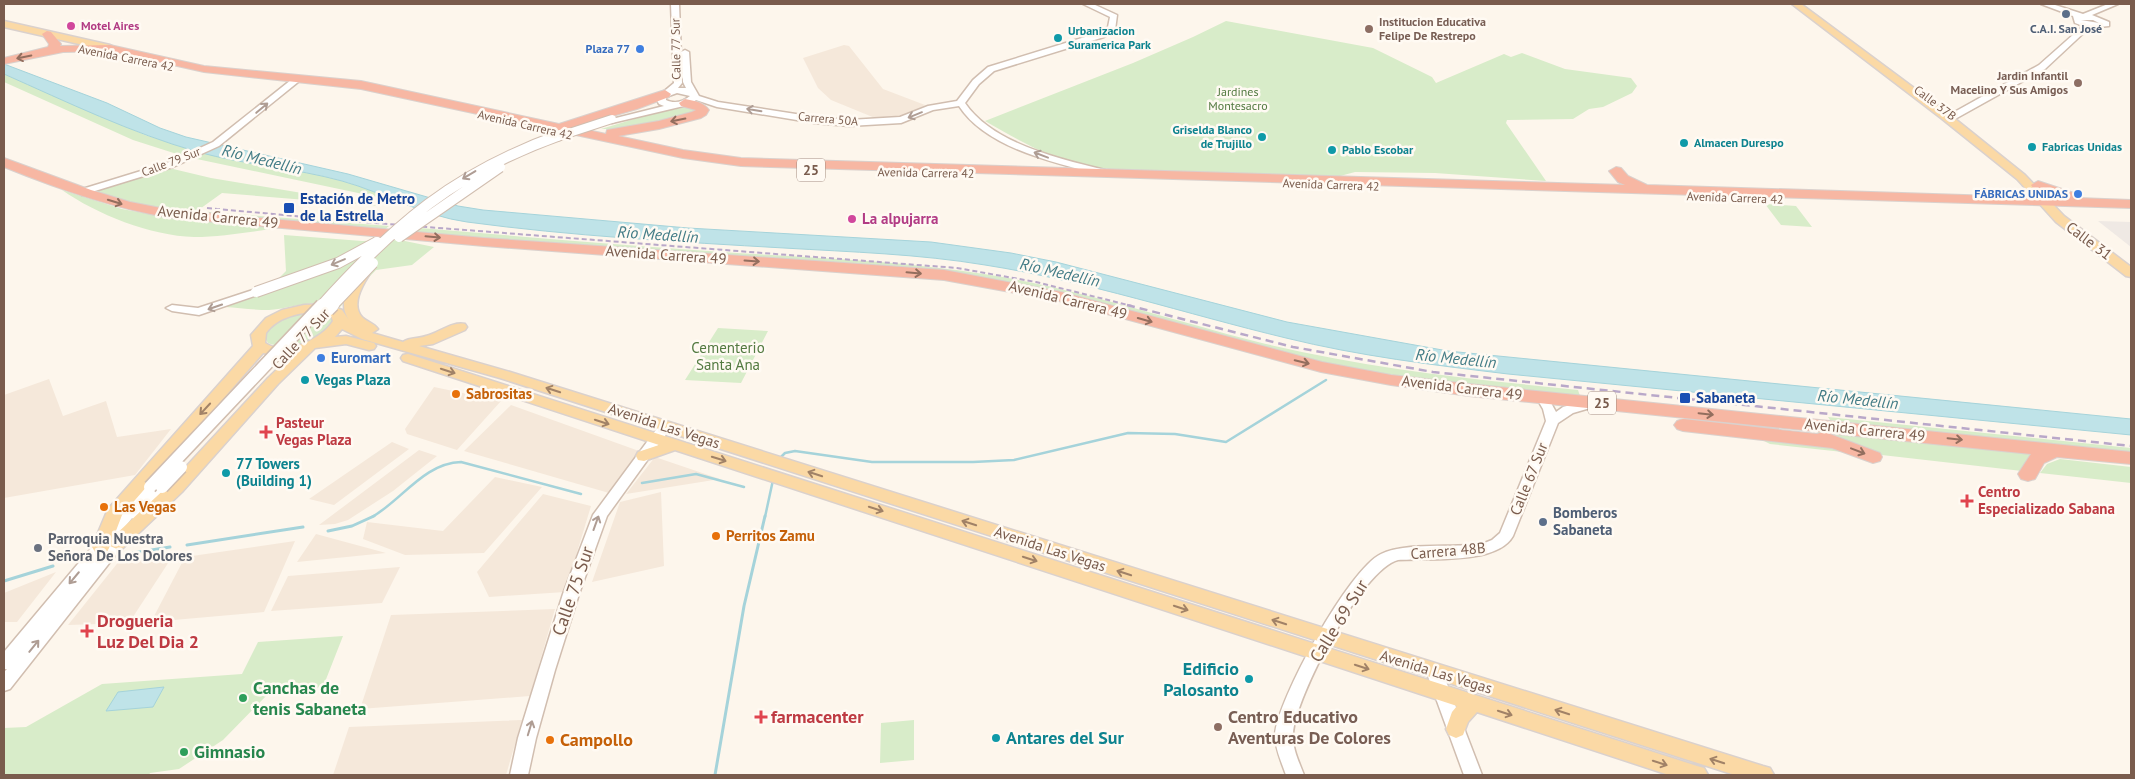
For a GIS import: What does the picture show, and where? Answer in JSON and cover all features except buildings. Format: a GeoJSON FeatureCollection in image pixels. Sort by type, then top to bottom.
{"type":"FeatureCollection","features":[{"type":"Feature","properties":{"kind":"highway"},"geometry":{"type":"LineString","coordinates":[[44,53],[53,49],[55,44],[46,34]]}},
{"type":"Feature","properties":{"kind":"highway","name":"Avenida Carrera 42"},"geometry":{"type":"LineString","coordinates":[[70,44],[110,48],[196,67],[234,70],[263,77]]}},
{"type":"Feature","properties":{"kind":"highway","name":"Avenida Carrera 42"},"geometry":{"type":"LineString","coordinates":[[70,44],[193,71],[362,85],[683,154],[726,160],[1030,171],[2008,200],[2131,210]]}},
{"type":"Feature","properties":{"kind":"highway","name":"25"},"geometry":{"type":"LineString","coordinates":[[4,61],[44,53],[70,44]]}},
{"type":"Feature","properties":{"kind":"highway","name":"Avenida Carrera 42"},"geometry":{"type":"LineString","coordinates":[[297,80],[362,90],[682,159],[754,169],[1864,202],[2053,205],[2124,204]]}},
{"type":"Feature","properties":{"kind":"highway"},"geometry":{"type":"LineString","coordinates":[[560,127],[665,95]]}},
{"type":"Feature","properties":{"kind":"highway"},"geometry":{"type":"LineString","coordinates":[[589,133],[629,132],[694,117],[702,112],[700,107],[688,99]]}},
{"type":"Feature","properties":{"kind":"highway","name":"Avenida Carrera 49"},"geometry":{"type":"LineString","coordinates":[[4,162],[82,192],[130,206],[197,216],[475,241],[875,270],[960,278],[1061,297],[1277,356],[1329,368],[1430,385],[2131,458]]}},
{"type":"Feature","properties":{"kind":"highway"},"geometry":{"type":"LineString","coordinates":[[999,175],[1030,171]]}},
{"type":"Feature","properties":{"kind":"highway"},"geometry":{"type":"LineString","coordinates":[[1586,178],[1620,175],[1636,184],[1658,190]]}},
{"type":"Feature","properties":{"kind":"highway"},"geometry":{"type":"LineString","coordinates":[[1258,177],[1295,184]]}},
{"type":"Feature","properties":{"kind":"highway"},"geometry":{"type":"LineString","coordinates":[[45,179],[56,197]]}},
{"type":"Feature","properties":{"kind":"highway"},"geometry":{"type":"LineString","coordinates":[[2008,200],[2028,195],[2034,185],[2069,196],[2124,204]]}},
{"type":"Feature","properties":{"kind":"highway"},"geometry":{"type":"LineString","coordinates":[[1864,202],[1904,197]]}},
{"type":"Feature","properties":{"kind":"highway"},"geometry":{"type":"LineString","coordinates":[[1656,408],[1706,438]]}},
{"type":"Feature","properties":{"kind":"highway"},"geometry":{"type":"LineString","coordinates":[[1735,431],[1780,421],[1873,457]]}},
{"type":"Feature","properties":{"kind":"highway"},"geometry":{"type":"LineString","coordinates":[[1683,425],[1834,442]]}},
{"type":"Feature","properties":{"kind":"highway"},"geometry":{"type":"LineString","coordinates":[[1735,431],[1762,444]]}},
{"type":"Feature","properties":{"kind":"highway"},"geometry":{"type":"LineString","coordinates":[[2028,474],[2037,459],[2055,450]]}},
{"type":"Feature","properties":{"kind":"main road","name":"Calle 37B"},"geometry":{"type":"LineString","coordinates":[[1796,4],[2034,185]]}},
{"type":"Feature","properties":{"kind":"main road","name":"Calle 37B"},"geometry":{"type":"LineString","coordinates":[[1803,4],[1952,117],[2034,185],[2053,205]]}},
{"type":"Feature","properties":{"kind":"main road"},"geometry":{"type":"LineString","coordinates":[[4,24],[46,34],[70,44]]}},
{"type":"Feature","properties":{"kind":"main road","name":"Calle 31"},"geometry":{"type":"LineString","coordinates":[[2053,205],[2131,263]]}},
{"type":"Feature","properties":{"kind":"main road","name":"Calle 31"},"geometry":{"type":"LineString","coordinates":[[2053,205],[2060,219],[2131,273]]}},
{"type":"Feature","properties":{"kind":"main road"},"geometry":{"type":"LineString","coordinates":[[362,275],[351,297],[352,314],[359,323],[444,358]]}},
{"type":"Feature","properties":{"kind":"main road","name":"Avenida Las Vegas"},"geometry":{"type":"LineString","coordinates":[[775,469],[656,440],[367,345],[346,340],[276,351],[261,346],[257,341],[258,335],[262,329],[276,318],[289,312],[310,308],[331,309],[337,313],[348,327],[367,336],[498,372],[666,426],[775,469],[1320,644],[1442,693],[1697,775]]}},
{"type":"Feature","properties":{"kind":"main road"},"geometry":{"type":"LineString","coordinates":[[117,543],[176,488],[291,362],[313,344],[335,330],[340,318]]}},
{"type":"Feature","properties":{"kind":"main road"},"geometry":{"type":"LineString","coordinates":[[409,343],[421,343],[438,338],[460,327]]}},
{"type":"Feature","properties":{"kind":"main road"},"geometry":{"type":"LineString","coordinates":[[291,362],[330,347],[367,345]]}},
{"type":"Feature","properties":{"kind":"main road"},"geometry":{"type":"LineString","coordinates":[[101,546],[114,513],[261,346]]}},
{"type":"Feature","properties":{"kind":"main road"},"geometry":{"type":"LineString","coordinates":[[230,382],[246,373],[262,370],[272,373],[275,376],[274,382]]}},
{"type":"Feature","properties":{"kind":"main road"},"geometry":{"type":"LineString","coordinates":[[644,456],[674,445]]}},
{"type":"Feature","properties":{"kind":"main road","name":"Avenida Las Vegas"},"geometry":{"type":"LineString","coordinates":[[1320,644],[1434,671],[1763,775]]}},
{"type":"Feature","properties":{"kind":"main road"},"geometry":{"type":"LineString","coordinates":[[1456,729],[1458,718],[1473,703]]}},
{"type":"Feature","properties":{"kind":"street","name":"Calle 77 Sur"},"geometry":{"type":"LineString","coordinates":[[4,684],[117,543],[156,487],[390,245],[406,231],[493,171],[547,144],[644,109],[665,95],[678,83],[675,4]]}},
{"type":"Feature","properties":{"kind":"street","name":"Calle 77 Sur"},"geometry":{"type":"LineString","coordinates":[[4,663],[101,546],[338,287],[396,230],[441,193],[488,165],[556,136],[688,99],[682,4]]}},
{"type":"Feature","properties":{"kind":"street"},"geometry":{"type":"LineString","coordinates":[[1087,4],[1114,17],[1112,28],[1100,35],[991,69],[976,82],[963,98],[962,104],[968,117],[1023,148],[1060,162],[1105,173]]}},
{"type":"Feature","properties":{"kind":"street"},"geometry":{"type":"LineString","coordinates":[[2045,4],[2067,10],[2087,22]]}},
{"type":"Feature","properties":{"kind":"street"},"geometry":{"type":"LineString","coordinates":[[1952,117],[2042,67],[2087,22],[2087,14],[2114,4]]}},
{"type":"Feature","properties":{"kind":"street","name":"Calle 79 Sur"},"geometry":{"type":"LineString","coordinates":[[82,192],[195,155],[225,139],[297,80]]}},
{"type":"Feature","properties":{"kind":"street"},"geometry":{"type":"LineString","coordinates":[[680,90],[688,99],[665,104],[665,95],[680,90]]}},
{"type":"Feature","properties":{"kind":"street","name":"Carrera 50A"},"geometry":{"type":"LineString","coordinates":[[688,99],[815,120],[849,123],[901,120],[930,108],[962,104]]}},
{"type":"Feature","properties":{"kind":"street"},"geometry":{"type":"LineString","coordinates":[[172,308],[198,312],[256,292],[338,262],[365,249],[396,230]]}},
{"type":"Feature","properties":{"kind":"street"},"geometry":{"type":"LineString","coordinates":[[1542,397],[1552,421],[1568,410],[1595,402]]}},
{"type":"Feature","properties":{"kind":"street","name":"Calle 67 Sur"},"geometry":{"type":"LineString","coordinates":[[1506,536],[1552,421]]}},
{"type":"Feature","properties":{"kind":"street","name":"Calle 75 Sur"},"geometry":{"type":"LineString","coordinates":[[519,775],[527,738],[547,670],[571,594],[600,515],[666,426]]}},
{"type":"Feature","properties":{"kind":"street","name":"Carrera 48B"},"geometry":{"type":"LineString","coordinates":[[1386,558],[1402,555],[1488,549],[1497,546],[1506,536]]}},
{"type":"Feature","properties":{"kind":"street","name":"Calle 69 Sur"},"geometry":{"type":"LineString","coordinates":[[1295,775],[1284,734],[1320,644],[1372,569],[1386,558]]}},
{"type":"Feature","properties":{"kind":"street"},"geometry":{"type":"LineString","coordinates":[[1434,671],[1473,775]]}},
{"type":"Feature","properties":{"kind":"shaded area"},"geometry":{"type":"Polygon","coordinates":[[[844,45],[849,46],[883,89],[925,105],[907,115],[886,119],[875,118],[831,100],[818,88],[803,58],[844,45]]]}},
{"type":"Feature","properties":{"kind":"shaded area"},"geometry":{"type":"Polygon","coordinates":[[[2098,221],[2131,222],[2131,247],[2098,221]]]}},
{"type":"Feature","properties":{"kind":"shaded area"},"geometry":{"type":"Polygon","coordinates":[[[49,379],[63,416],[106,401],[117,437],[171,429],[135,475],[4,498],[4,395],[49,379]]]}},
{"type":"Feature","properties":{"kind":"shaded area"},"geometry":{"type":"Polygon","coordinates":[[[434,387],[501,401],[457,450],[407,434],[405,429],[434,387]]]}},
{"type":"Feature","properties":{"kind":"shaded area"},"geometry":{"type":"Polygon","coordinates":[[[511,405],[639,451],[609,493],[464,451],[511,405]]]}},
{"type":"Feature","properties":{"kind":"shaded area"},"geometry":{"type":"Polygon","coordinates":[[[392,442],[409,449],[334,505],[309,499],[392,442]]]}},
{"type":"Feature","properties":{"kind":"shaded area"},"geometry":{"type":"Polygon","coordinates":[[[419,450],[437,456],[393,491],[348,520],[335,524],[319,525],[419,450]]]}},
{"type":"Feature","properties":{"kind":"shaded area"},"geometry":{"type":"Polygon","coordinates":[[[655,457],[720,479],[626,494],[655,457]]]}},
{"type":"Feature","properties":{"kind":"shaded area"},"geometry":{"type":"Polygon","coordinates":[[[495,477],[542,487],[484,553],[405,555],[363,539],[367,522],[443,531],[495,477]]]}},
{"type":"Feature","properties":{"kind":"shaded area"},"geometry":{"type":"Polygon","coordinates":[[[661,492],[664,566],[592,582],[620,502],[661,492]]]}},
{"type":"Feature","properties":{"kind":"shaded area"},"geometry":{"type":"Polygon","coordinates":[[[543,494],[591,506],[565,592],[489,597],[477,572],[543,494]]]}},
{"type":"Feature","properties":{"kind":"shaded area"},"geometry":{"type":"Polygon","coordinates":[[[316,534],[386,553],[297,562],[316,534]]]}},
{"type":"Feature","properties":{"kind":"shaded area"},"geometry":{"type":"Polygon","coordinates":[[[295,541],[264,612],[151,622],[185,557],[295,541]]]}},
{"type":"Feature","properties":{"kind":"shaded area"},"geometry":{"type":"Polygon","coordinates":[[[174,554],[129,623],[68,625],[120,560],[174,554]]]}},
{"type":"Feature","properties":{"kind":"shaded area"},"geometry":{"type":"Polygon","coordinates":[[[400,567],[382,603],[271,611],[288,576],[400,567]]]}},
{"type":"Feature","properties":{"kind":"shaded area"},"geometry":{"type":"Polygon","coordinates":[[[56,572],[17,622],[4,622],[4,593],[56,572]]]}},
{"type":"Feature","properties":{"kind":"shaded area"},"geometry":{"type":"Polygon","coordinates":[[[555,609],[530,696],[360,709],[391,615],[555,609]]]}},
{"type":"Feature","properties":{"kind":"shaded area"},"geometry":{"type":"Polygon","coordinates":[[[522,720],[506,775],[333,775],[349,727],[522,720]]]}},
{"type":"Feature","properties":{"kind":"green space","name":"Jardines Montesacro"},"geometry":{"type":"Polygon","coordinates":[[[1226,21],[1373,48],[1432,77],[1436,83],[1504,54],[1511,57],[1522,53],[1565,69],[1631,78],[1637,86],[1632,93],[1603,107],[1589,109],[1573,119],[1507,120],[1506,123],[1546,181],[1435,173],[1355,172],[1340,176],[1109,169],[1059,158],[1030,146],[985,121],[1133,63],[1226,21]]]}},
{"type":"Feature","properties":{"kind":"green space"},"geometry":{"type":"Polygon","coordinates":[[[4,74],[145,135],[195,151],[183,156],[133,140],[4,82],[4,74]]]}},
{"type":"Feature","properties":{"kind":"green space"},"geometry":{"type":"Polygon","coordinates":[[[687,107],[698,111],[650,124],[601,129],[651,114],[687,107]]]}},
{"type":"Feature","properties":{"kind":"green space"},"geometry":{"type":"Polygon","coordinates":[[[203,153],[326,177],[374,191],[396,201],[192,158],[203,153]]]}},
{"type":"Feature","properties":{"kind":"green space"},"geometry":{"type":"Polygon","coordinates":[[[169,168],[211,178],[380,206],[222,193],[197,211],[389,226],[383,231],[200,214],[143,205],[92,192],[169,168]]]}},
{"type":"Feature","properties":{"kind":"green space"},"geometry":{"type":"Polygon","coordinates":[[[62,190],[122,209],[154,215],[281,228],[216,236],[177,236],[142,228],[107,215],[62,190]]]}},
{"type":"Feature","properties":{"kind":"green space"},"geometry":{"type":"Polygon","coordinates":[[[1765,204],[1796,206],[1812,227],[1781,225],[1765,204]]]}},
{"type":"Feature","properties":{"kind":"green space"},"geometry":{"type":"Polygon","coordinates":[[[420,228],[737,253],[830,258],[984,274],[1053,287],[1298,351],[1418,372],[1578,390],[1580,396],[1420,379],[1325,363],[1280,353],[1101,304],[1011,282],[965,274],[413,233],[420,228]]]}},
{"type":"Feature","properties":{"kind":"green space"},"geometry":{"type":"Polygon","coordinates":[[[284,235],[362,241],[400,240],[434,247],[412,265],[376,270],[339,308],[323,303],[269,310],[225,307],[274,290],[277,280],[286,271],[284,235]]]}},
{"type":"Feature","properties":{"kind":"green space"},"geometry":{"type":"Polygon","coordinates":[[[309,311],[328,315],[332,320],[331,326],[315,338],[303,342],[291,345],[268,343],[265,338],[267,332],[276,322],[289,316],[309,311]]]}},
{"type":"Feature","properties":{"kind":"green space","name":"Cementerio Santa Ana"},"geometry":{"type":"Polygon","coordinates":[[[718,328],[768,331],[741,383],[685,380],[718,328]]]}},
{"type":"Feature","properties":{"kind":"green space"},"geometry":{"type":"Polygon","coordinates":[[[1828,417],[2131,448],[2131,454],[1830,420],[1828,417]]]}},
{"type":"Feature","properties":{"kind":"green space"},"geometry":{"type":"Polygon","coordinates":[[[1806,428],[2034,453],[2022,471],[1873,454],[1806,428]]]}},
{"type":"Feature","properties":{"kind":"green space"},"geometry":{"type":"Polygon","coordinates":[[[1756,437],[1832,445],[1852,453],[1770,444],[1756,437]]]}},
{"type":"Feature","properties":{"kind":"green space"},"geometry":{"type":"Polygon","coordinates":[[[2060,459],[2131,467],[2131,483],[2040,473],[2047,464],[2060,459]]]}},
{"type":"Feature","properties":{"kind":"green space"},"geometry":{"type":"Polygon","coordinates":[[[343,636],[323,687],[270,692],[223,740],[179,769],[150,773],[149,775],[4,775],[4,728],[26,727],[102,684],[242,674],[258,642],[343,636]]]}},
{"type":"Feature","properties":{"kind":"green space"},"geometry":{"type":"Polygon","coordinates":[[[914,720],[914,760],[880,763],[881,723],[914,720]]]}},
{"type":"Feature","properties":{"kind":"water","name":"Río Medellín"},"geometry":{"type":"Polygon","coordinates":[[[4,64],[107,103],[160,128],[186,137],[348,174],[458,206],[483,210],[688,228],[931,242],[1011,253],[1056,262],[1287,322],[1448,351],[2131,419],[2131,435],[1508,374],[1396,359],[1286,338],[1061,280],[960,261],[885,254],[625,238],[467,222],[419,210],[342,181],[198,152],[148,136],[4,74],[4,64]]]}},
{"type":"Feature","properties":{"kind":"water"},"geometry":{"type":"Polygon","coordinates":[[[164,687],[153,707],[106,711],[118,692],[164,687]]]}},
{"type":"Feature","properties":{"kind":"waterway"},"geometry":{"type":"LineString","coordinates":[[780,458],[785,453],[795,451],[872,462],[1014,460],[1128,433],[1175,434],[1226,442],[1326,380]]}},
{"type":"Feature","properties":{"kind":"waterway"},"geometry":{"type":"LineString","coordinates":[[372,517],[424,475],[448,464],[461,462],[581,494]]}},
{"type":"Feature","properties":{"kind":"waterway"},"geometry":{"type":"LineString","coordinates":[[642,483],[696,474],[744,487]]}},
{"type":"Feature","properties":{"kind":"waterway"},"geometry":{"type":"LineString","coordinates":[[765,517],[773,480]]}},
{"type":"Feature","properties":{"kind":"waterway"},"geometry":{"type":"LineString","coordinates":[[715,775],[744,606],[765,516]]}},
{"type":"Feature","properties":{"kind":"waterway"},"geometry":{"type":"LineString","coordinates":[[328,531],[352,526],[372,517]]}},
{"type":"Feature","properties":{"kind":"waterway"},"geometry":{"type":"LineString","coordinates":[[187,545],[303,527]]}},
{"type":"Feature","properties":{"kind":"waterway"},"geometry":{"type":"LineString","coordinates":[[133,553],[170,547]]}},
{"type":"Feature","properties":{"kind":"waterway"},"geometry":{"type":"LineString","coordinates":[[4,581],[53,566]]}},
{"type":"Feature","properties":{"kind":"railway"},"geometry":{"type":"LineString","coordinates":[[207,208],[349,221],[957,268],[1036,282],[1132,306]]}},
{"type":"Feature","properties":{"kind":"railway"},"geometry":{"type":"LineString","coordinates":[[1127,305],[1293,347],[1433,372],[2131,446]]}},
{"type":"Feature","properties":{"kind":"place","name":"C.A.I. San José"},"geometry":{"type":"Point","coordinates":[2066,14]}},
{"type":"Feature","properties":{"kind":"place","name":"Motel Aires"},"geometry":{"type":"Point","coordinates":[71,26]}},
{"type":"Feature","properties":{"kind":"place","name":"Institucion Educativa Felipe De Restrepo"},"geometry":{"type":"Point","coordinates":[1369,29]}},
{"type":"Feature","properties":{"kind":"place","name":"Urbanizacion Suramerica Park"},"geometry":{"type":"Point","coordinates":[1058,38]}},
{"type":"Feature","properties":{"kind":"place","name":"Plaza 77"},"geometry":{"type":"Point","coordinates":[640,49]}},
{"type":"Feature","properties":{"kind":"place","name":"Jardin Infantil Macelino Y Sus Amigos"},"geometry":{"type":"Point","coordinates":[2078,83]}},
{"type":"Feature","properties":{"kind":"place","name":"Griselda Blanco de Trujillo"},"geometry":{"type":"Point","coordinates":[1262,137]}},
{"type":"Feature","properties":{"kind":"place","name":"Almacen Durespo"},"geometry":{"type":"Point","coordinates":[1684,143]}},
{"type":"Feature","properties":{"kind":"place","name":"Fabricas Unidas"},"geometry":{"type":"Point","coordinates":[2032,147]}},
{"type":"Feature","properties":{"kind":"place","name":"Pablo Escobar"},"geometry":{"type":"Point","coordinates":[1332,150]}},
{"type":"Feature","properties":{"kind":"place","name":"FÁBRICAS UNIDAS"},"geometry":{"type":"Point","coordinates":[2078,194]}},
{"type":"Feature","properties":{"kind":"place","name":"Estación de Metro de la Estrella"},"geometry":{"type":"Point","coordinates":[289,208]}},
{"type":"Feature","properties":{"kind":"place","name":"La alpujarra"},"geometry":{"type":"Point","coordinates":[852,219]}},
{"type":"Feature","properties":{"kind":"place","name":"Euromart"},"geometry":{"type":"Point","coordinates":[321,358]}},
{"type":"Feature","properties":{"kind":"place","name":"Vegas Plaza"},"geometry":{"type":"Point","coordinates":[305,380]}},
{"type":"Feature","properties":{"kind":"place","name":"Sabrositas"},"geometry":{"type":"Point","coordinates":[456,394]}},
{"type":"Feature","properties":{"kind":"place","name":"Sabaneta"},"geometry":{"type":"Point","coordinates":[1685,398]}},
{"type":"Feature","properties":{"kind":"place","name":"Pasteur Vegas Plaza"},"geometry":{"type":"Point","coordinates":[266,432]}},
{"type":"Feature","properties":{"kind":"place","name":"77 Towers (Building 1)"},"geometry":{"type":"Point","coordinates":[226,473]}},
{"type":"Feature","properties":{"kind":"place","name":"Centro Especializado Sabana"},"geometry":{"type":"Point","coordinates":[1967,501]}},
{"type":"Feature","properties":{"kind":"place","name":"Las Vegas"},"geometry":{"type":"Point","coordinates":[104,507]}},
{"type":"Feature","properties":{"kind":"place","name":"Bomberos Sabaneta"},"geometry":{"type":"Point","coordinates":[1543,522]}},
{"type":"Feature","properties":{"kind":"place","name":"Perritos Zamu"},"geometry":{"type":"Point","coordinates":[716,536]}},
{"type":"Feature","properties":{"kind":"place","name":"Parroquia Nuestra Señora De Los Dolores"},"geometry":{"type":"Point","coordinates":[38,548]}},
{"type":"Feature","properties":{"kind":"place","name":"Drogueria Luz Del Dia 2"},"geometry":{"type":"Point","coordinates":[87,631]}},
{"type":"Feature","properties":{"kind":"place","name":"Edificio Palosanto"},"geometry":{"type":"Point","coordinates":[1249,679]}},
{"type":"Feature","properties":{"kind":"place","name":"Canchas de tenis Sabaneta"},"geometry":{"type":"Point","coordinates":[243,698]}},
{"type":"Feature","properties":{"kind":"place","name":"farmacenter"},"geometry":{"type":"Point","coordinates":[761,717]}},
{"type":"Feature","properties":{"kind":"place","name":"Centro Educativo Aventuras De Colores"},"geometry":{"type":"Point","coordinates":[1218,727]}},
{"type":"Feature","properties":{"kind":"place","name":"Antares del Sur"},"geometry":{"type":"Point","coordinates":[996,738]}},
{"type":"Feature","properties":{"kind":"place","name":"Campollo"},"geometry":{"type":"Point","coordinates":[550,740]}},
{"type":"Feature","properties":{"kind":"place","name":"Gimnasio"},"geometry":{"type":"Point","coordinates":[184,752]}}]}
